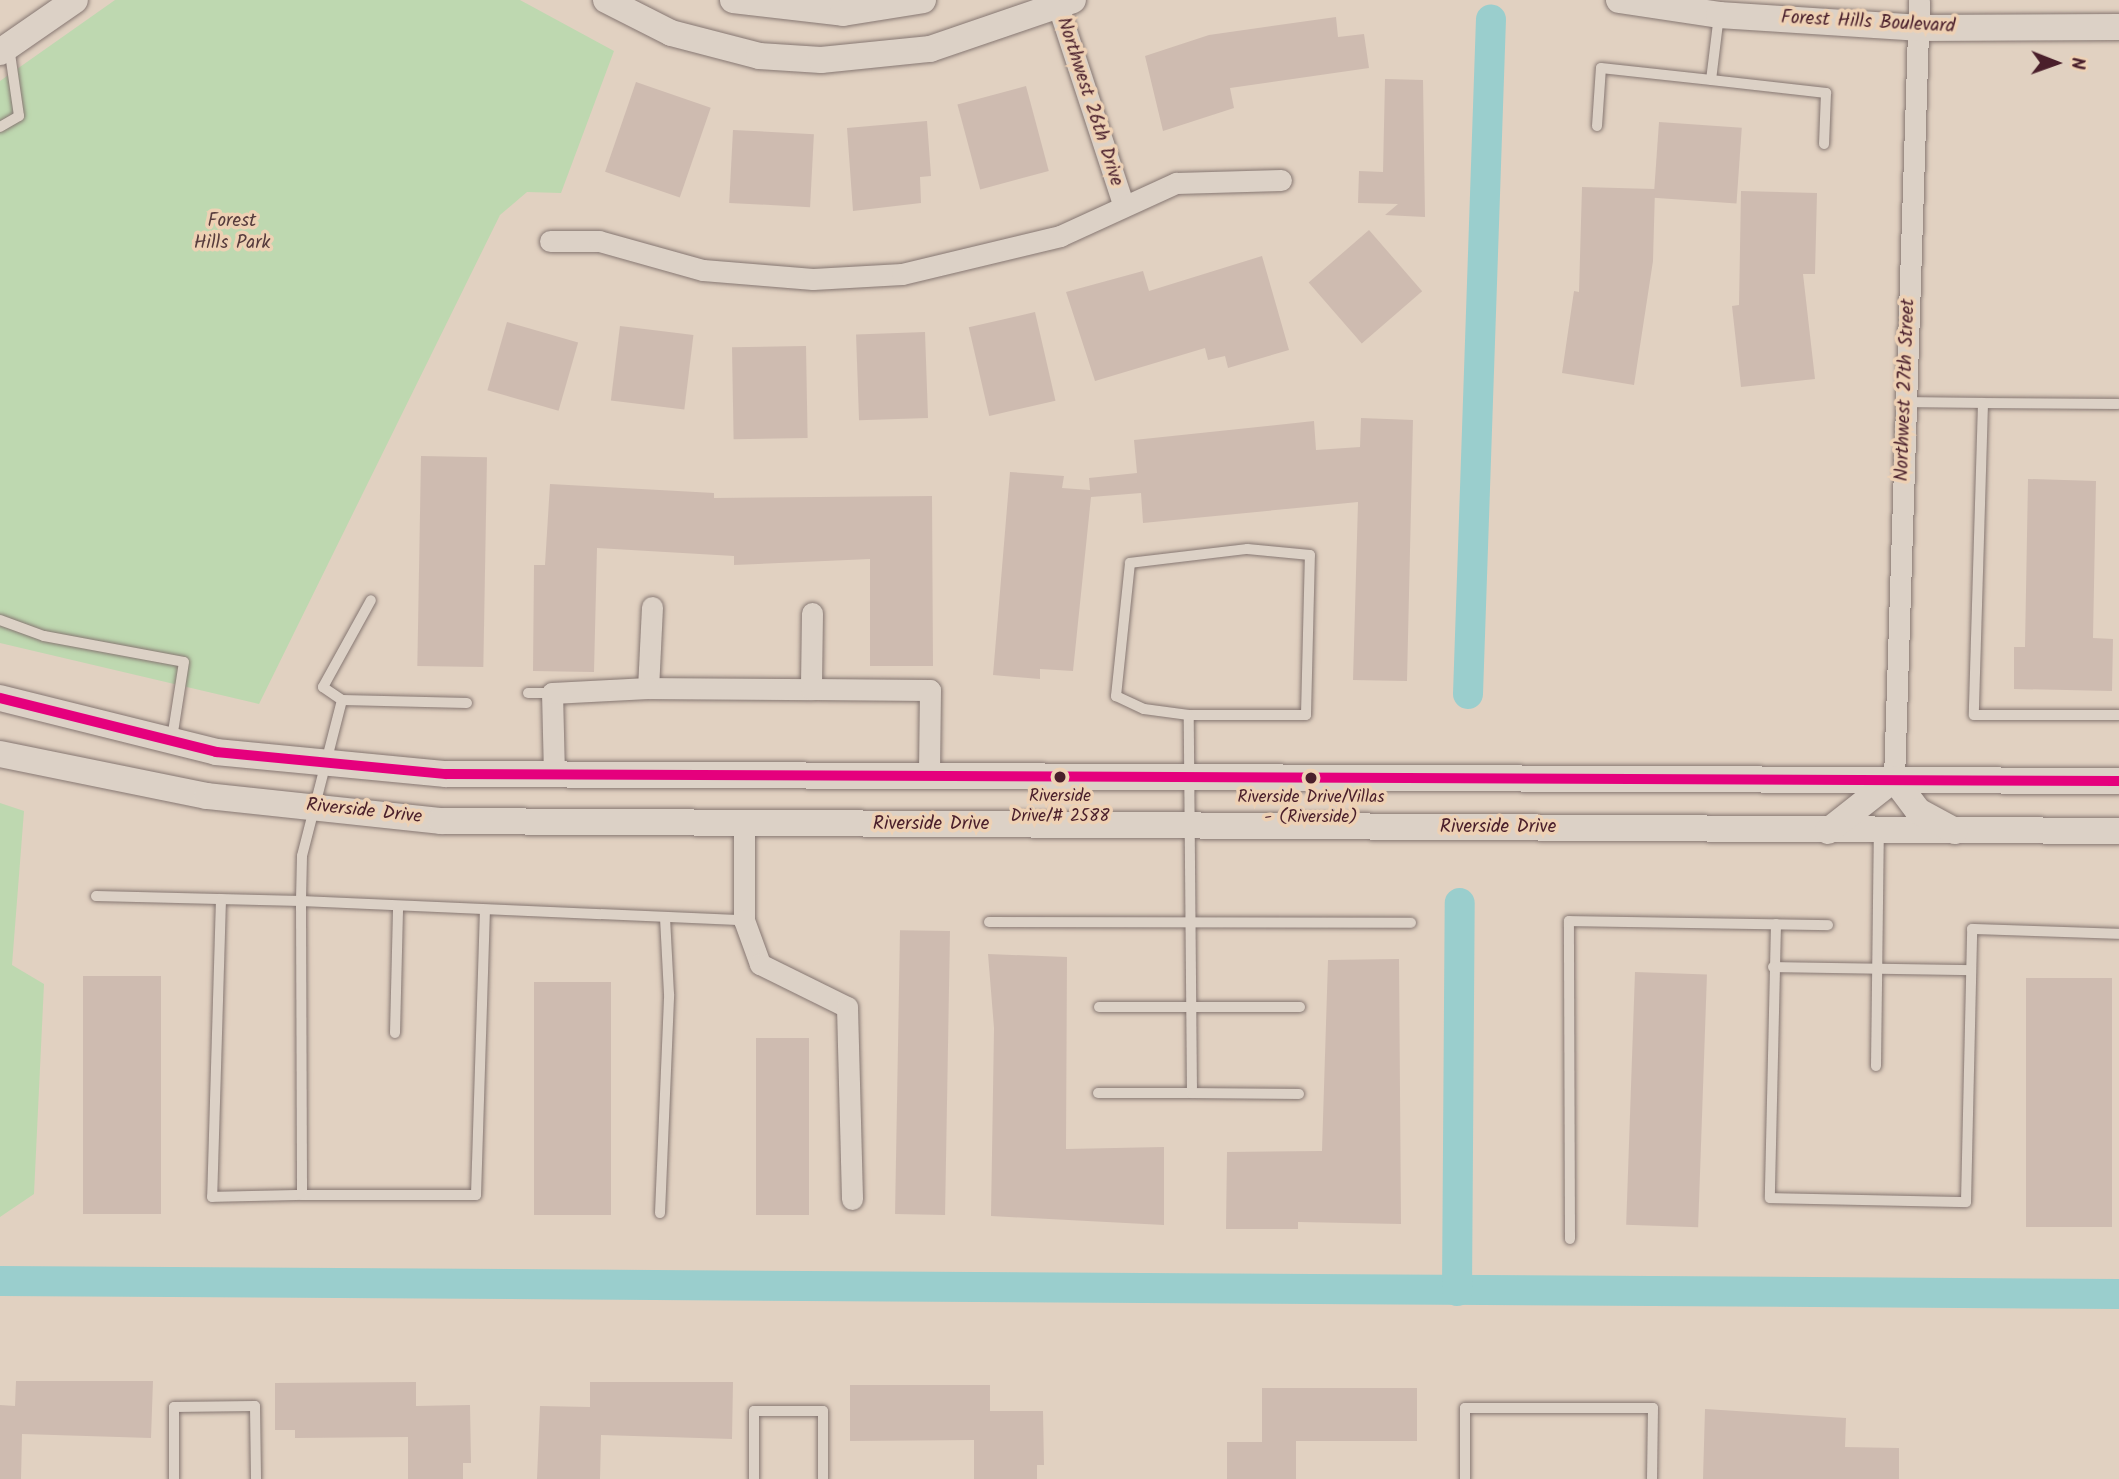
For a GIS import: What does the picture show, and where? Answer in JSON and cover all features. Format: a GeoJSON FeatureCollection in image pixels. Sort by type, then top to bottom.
{"type":"FeatureCollection","features":[{"type":"Feature","properties":{"kind":"street"},"geometry":{"type":"LineString","coordinates":[[4,49],[75,0]]}},
{"type":"Feature","properties":{"kind":"street"},"geometry":{"type":"LineString","coordinates":[[606,0],[671,33],[759,56],[821,60],[930,49],[1062,2]]}},
{"type":"Feature","properties":{"kind":"street"},"geometry":{"type":"LineString","coordinates":[[733,0],[843,13],[923,0]]}},
{"type":"Feature","properties":{"kind":"street","name":"Forest Hills Boulevard"},"geometry":{"type":"LineString","coordinates":[[1619,0],[1719,15],[1918,28],[2119,27]]}},
{"type":"Feature","properties":{"kind":"street","name":"Northwest 27th Street"},"geometry":{"type":"LineString","coordinates":[[1894,779],[1919,0]]}},
{"type":"Feature","properties":{"kind":"street","name":"Northwest 26th Drive"},"geometry":{"type":"LineString","coordinates":[[1062,2],[1123,204]]}},
{"type":"Feature","properties":{"kind":"street"},"geometry":{"type":"LineString","coordinates":[[550,241],[599,241],[703,270],[813,279],[902,274],[1060,236],[1123,204],[1176,183],[1281,180]]}},
{"type":"Feature","properties":{"kind":"street"},"geometry":{"type":"LineString","coordinates":[[648,688],[652,607]]}},
{"type":"Feature","properties":{"kind":"street"},"geometry":{"type":"LineString","coordinates":[[811,689],[812,613]]}},
{"type":"Feature","properties":{"kind":"street"},"geometry":{"type":"LineString","coordinates":[[554,774],[552,693],[648,688],[930,690],[929,776]]}},
{"type":"Feature","properties":{"kind":"street"},"geometry":{"type":"LineString","coordinates":[[0,698],[171,744],[446,774],[2119,781]]}},
{"type":"Feature","properties":{"kind":"street","name":"Riverside Drive"},"geometry":{"type":"LineString","coordinates":[[0,754],[207,796],[442,821],[1958,833],[2119,831]]}},
{"type":"Feature","properties":{"kind":"street"},"geometry":{"type":"LineString","coordinates":[[1828,831],[1894,779]]}},
{"type":"Feature","properties":{"kind":"street"},"geometry":{"type":"LineString","coordinates":[[1894,779],[1918,811],[1958,833]]}},
{"type":"Feature","properties":{"kind":"street"},"geometry":{"type":"LineString","coordinates":[[744,823],[744,920],[760,964],[847,1007],[852,1199]]}},
{"type":"Feature","properties":{"kind":"lane"},"geometry":{"type":"LineString","coordinates":[[1711,80],[1719,15]]}},
{"type":"Feature","properties":{"kind":"lane"},"geometry":{"type":"LineString","coordinates":[[0,127],[19,116],[4,49]]}},
{"type":"Feature","properties":{"kind":"lane"},"geometry":{"type":"LineString","coordinates":[[1597,126],[1601,68],[1826,93],[1824,144]]}},
{"type":"Feature","properties":{"kind":"lane"},"geometry":{"type":"LineString","coordinates":[[1906,402],[2118,404]]}},
{"type":"Feature","properties":{"kind":"lane"},"geometry":{"type":"LineString","coordinates":[[1983,403],[1974,715],[2119,715]]}},
{"type":"Feature","properties":{"kind":"lane"},"geometry":{"type":"LineString","coordinates":[[1247,549],[1310,555],[1306,715],[1189,715],[1144,709],[1116,696],[1130,564],[1247,549]]}},
{"type":"Feature","properties":{"kind":"lane"},"geometry":{"type":"LineString","coordinates":[[371,600],[323,687],[342,700],[467,703]]}},
{"type":"Feature","properties":{"kind":"lane"},"geometry":{"type":"LineString","coordinates":[[0,620],[44,635],[184,663],[171,744]]}},
{"type":"Feature","properties":{"kind":"lane"},"geometry":{"type":"LineString","coordinates":[[528,693],[552,693]]}},
{"type":"Feature","properties":{"kind":"lane"},"geometry":{"type":"LineString","coordinates":[[302,1195],[301,901],[313,807],[342,700]]}},
{"type":"Feature","properties":{"kind":"lane"},"geometry":{"type":"LineString","coordinates":[[1189,715],[1187,778],[1190,826],[1192,1093]]}},
{"type":"Feature","properties":{"kind":"lane"},"geometry":{"type":"LineString","coordinates":[[1876,1066],[1879,832]]}},
{"type":"Feature","properties":{"kind":"lane"},"geometry":{"type":"LineString","coordinates":[[96,896],[301,901],[744,920]]}},
{"type":"Feature","properties":{"kind":"lane"},"geometry":{"type":"LineString","coordinates":[[221,900],[212,1197],[476,1195],[485,910]]}},
{"type":"Feature","properties":{"kind":"lane"},"geometry":{"type":"LineString","coordinates":[[395,1033],[398,906]]}},
{"type":"Feature","properties":{"kind":"lane"},"geometry":{"type":"LineString","coordinates":[[660,1213],[669,994],[665,918]]}},
{"type":"Feature","properties":{"kind":"lane"},"geometry":{"type":"LineString","coordinates":[[1570,1239],[1569,920],[1828,925]]}},
{"type":"Feature","properties":{"kind":"lane"},"geometry":{"type":"LineString","coordinates":[[989,922],[1411,923]]}},
{"type":"Feature","properties":{"kind":"lane"},"geometry":{"type":"LineString","coordinates":[[1776,924],[1770,1198],[1966,1202],[1972,929],[2119,934]]}},
{"type":"Feature","properties":{"kind":"lane"},"geometry":{"type":"LineString","coordinates":[[1773,967],[1971,970]]}},
{"type":"Feature","properties":{"kind":"lane"},"geometry":{"type":"LineString","coordinates":[[1099,1007],[1300,1007]]}},
{"type":"Feature","properties":{"kind":"lane"},"geometry":{"type":"LineString","coordinates":[[1098,1093],[1299,1094]]}},
{"type":"Feature","properties":{"kind":"lane"},"geometry":{"type":"LineString","coordinates":[[174,1479],[174,1407],[255,1406],[256,1479]]}},
{"type":"Feature","properties":{"kind":"lane"},"geometry":{"type":"LineString","coordinates":[[1465,1479],[1465,1408],[1653,1408],[1652,1479]]}},
{"type":"Feature","properties":{"kind":"lane"},"geometry":{"type":"LineString","coordinates":[[754,1479],[754,1411],[823,1411],[823,1479]]}},
{"type":"Feature","properties":{"kind":"green space","name":"Forest Hills Park"},"geometry":{"type":"Polygon","coordinates":[[[115,0],[520,0],[614,51],[561,193],[527,192],[500,215],[259,704],[0,643],[0,81],[115,0]]]}},
{"type":"Feature","properties":{"kind":"green space"},"geometry":{"type":"Polygon","coordinates":[[[0,803],[24,811],[12,965],[44,984],[34,1194],[0,1217],[0,803]]]}},
{"type":"Feature","properties":{"kind":"building"},"geometry":{"type":"Polygon","coordinates":[[[1336,17],[1338,37],[1364,34],[1369,68],[1230,88],[1234,108],[1163,131],[1145,56],[1209,35],[1336,17]]]}},
{"type":"Feature","properties":{"kind":"building"},"geometry":{"type":"Polygon","coordinates":[[[1385,79],[1423,80],[1425,217],[1385,215],[1398,204],[1358,203],[1359,171],[1383,172],[1385,79]]]}},
{"type":"Feature","properties":{"kind":"building"},"geometry":{"type":"Polygon","coordinates":[[[636,82],[711,108],[680,198],[605,172],[636,82]]]}},
{"type":"Feature","properties":{"kind":"building"},"geometry":{"type":"Polygon","coordinates":[[[1026,86],[1049,171],[980,189],[957,104],[1026,86]]]}},
{"type":"Feature","properties":{"kind":"building"},"geometry":{"type":"Polygon","coordinates":[[[927,121],[931,176],[920,177],[921,203],[853,211],[847,128],[927,121]]]}},
{"type":"Feature","properties":{"kind":"building"},"geometry":{"type":"Polygon","coordinates":[[[1659,122],[1742,128],[1736,204],[1654,198],[1659,122]]]}},
{"type":"Feature","properties":{"kind":"building"},"geometry":{"type":"Polygon","coordinates":[[[733,130],[814,134],[810,207],[729,203],[733,130]]]}},
{"type":"Feature","properties":{"kind":"building"},"geometry":{"type":"Polygon","coordinates":[[[1582,187],[1655,189],[1653,261],[1634,385],[1562,373],[1574,291],[1579,292],[1582,187]]]}},
{"type":"Feature","properties":{"kind":"building"},"geometry":{"type":"Polygon","coordinates":[[[1741,191],[1817,193],[1815,274],[1803,274],[1815,379],[1741,387],[1732,306],[1739,305],[1741,191]]]}},
{"type":"Feature","properties":{"kind":"building"},"geometry":{"type":"Polygon","coordinates":[[[1369,230],[1422,291],[1362,344],[1309,282],[1369,230]]]}},
{"type":"Feature","properties":{"kind":"building"},"geometry":{"type":"Polygon","coordinates":[[[1262,256],[1289,350],[1228,368],[1225,356],[1208,360],[1205,348],[1095,381],[1066,292],[1143,271],[1149,291],[1262,256]]]}},
{"type":"Feature","properties":{"kind":"building"},"geometry":{"type":"Polygon","coordinates":[[[1035,312],[1055,401],[989,416],[969,327],[1035,312]]]}},
{"type":"Feature","properties":{"kind":"building"},"geometry":{"type":"Polygon","coordinates":[[[507,322],[578,342],[559,411],[487,390],[507,322]]]}},
{"type":"Feature","properties":{"kind":"building"},"geometry":{"type":"Polygon","coordinates":[[[620,326],[693,335],[684,409],[611,400],[620,326]]]}},
{"type":"Feature","properties":{"kind":"building"},"geometry":{"type":"Polygon","coordinates":[[[925,332],[928,418],[859,420],[856,334],[925,332]]]}},
{"type":"Feature","properties":{"kind":"building"},"geometry":{"type":"Polygon","coordinates":[[[806,346],[808,438],[734,439],[732,347],[806,346]]]}},
{"type":"Feature","properties":{"kind":"building"},"geometry":{"type":"Polygon","coordinates":[[[1361,418],[1413,420],[1407,681],[1353,680],[1358,502],[1143,523],[1141,493],[1091,497],[1073,671],[1040,669],[1040,679],[993,675],[1010,472],[1064,476],[1062,488],[1090,490],[1089,478],[1137,473],[1134,440],[1314,421],[1316,450],[1360,447],[1361,418]]]}},
{"type":"Feature","properties":{"kind":"building"},"geometry":{"type":"Polygon","coordinates":[[[421,456],[487,457],[483,667],[417,666],[421,456]]]}},
{"type":"Feature","properties":{"kind":"building"},"geometry":{"type":"Polygon","coordinates":[[[2028,479],[2096,481],[2093,638],[2113,639],[2112,691],[2014,689],[2014,647],[2025,647],[2028,479]]]}},
{"type":"Feature","properties":{"kind":"building"},"geometry":{"type":"Polygon","coordinates":[[[550,484],[714,493],[714,498],[932,496],[933,666],[870,666],[870,559],[734,565],[734,556],[597,548],[594,672],[533,671],[534,565],[545,565],[550,484]]]}},
{"type":"Feature","properties":{"kind":"building"},"geometry":{"type":"Polygon","coordinates":[[[900,930],[950,931],[945,1215],[895,1214],[900,930]]]}},
{"type":"Feature","properties":{"kind":"building"},"geometry":{"type":"Polygon","coordinates":[[[988,954],[1067,957],[1066,1149],[1164,1147],[1164,1225],[991,1216],[994,1028],[988,954]]]}},
{"type":"Feature","properties":{"kind":"building"},"geometry":{"type":"Polygon","coordinates":[[[1399,959],[1401,1224],[1298,1222],[1298,1229],[1226,1229],[1227,1152],[1322,1151],[1328,960],[1399,959]]]}},
{"type":"Feature","properties":{"kind":"building"},"geometry":{"type":"Polygon","coordinates":[[[1635,972],[1707,975],[1698,1227],[1626,1225],[1635,972]]]}},
{"type":"Feature","properties":{"kind":"building"},"geometry":{"type":"Polygon","coordinates":[[[83,976],[161,976],[161,1214],[83,1214],[83,976]]]}},
{"type":"Feature","properties":{"kind":"building"},"geometry":{"type":"Polygon","coordinates":[[[2026,978],[2112,978],[2112,1227],[2026,1227],[2026,978]]]}},
{"type":"Feature","properties":{"kind":"building"},"geometry":{"type":"Polygon","coordinates":[[[534,982],[611,982],[611,1215],[534,1215],[534,982]]]}},
{"type":"Feature","properties":{"kind":"building"},"geometry":{"type":"Polygon","coordinates":[[[756,1038],[809,1038],[809,1215],[756,1215],[756,1038]]]}},
{"type":"Feature","properties":{"kind":"building"},"geometry":{"type":"Polygon","coordinates":[[[16,1381],[153,1381],[151,1438],[22,1434],[21,1479],[0,1479],[0,1405],[15,1406],[16,1381]]]}},
{"type":"Feature","properties":{"kind":"building"},"geometry":{"type":"Polygon","coordinates":[[[416,1382],[416,1406],[470,1405],[471,1463],[463,1463],[463,1479],[408,1479],[408,1437],[295,1438],[295,1430],[275,1430],[275,1383],[416,1382]]]}},
{"type":"Feature","properties":{"kind":"building"},"geometry":{"type":"Polygon","coordinates":[[[590,1382],[733,1382],[732,1439],[601,1435],[600,1479],[537,1479],[540,1406],[590,1407],[590,1382]]]}},
{"type":"Feature","properties":{"kind":"building"},"geometry":{"type":"Polygon","coordinates":[[[850,1385],[990,1385],[990,1411],[1043,1411],[1044,1465],[1037,1465],[1037,1479],[974,1479],[974,1440],[850,1441],[850,1385]]]}},
{"type":"Feature","properties":{"kind":"building"},"geometry":{"type":"Polygon","coordinates":[[[1262,1388],[1417,1388],[1417,1441],[1296,1441],[1296,1479],[1227,1479],[1227,1442],[1262,1442],[1262,1388]]]}},
{"type":"Feature","properties":{"kind":"building"},"geometry":{"type":"Polygon","coordinates":[[[1705,1409],[1846,1418],[1845,1447],[1899,1448],[1899,1479],[1703,1479],[1705,1409]]]}},
{"type":"Feature","properties":{"kind":"waterway"},"geometry":{"type":"LineString","coordinates":[[1468,694],[1491,19]]}},
{"type":"Feature","properties":{"kind":"waterway"},"geometry":{"type":"LineString","coordinates":[[1457,1291],[1460,903]]}},
{"type":"Feature","properties":{"kind":"waterway"},"geometry":{"type":"LineString","coordinates":[[0,1281],[2119,1294]]}},
{"type":"Feature","properties":{"kind":"transit line"},"geometry":{"type":"LineString","coordinates":[[0,698],[216,752],[446,774],[2119,781]]}},
{"type":"Feature","properties":{"kind":"place","name":"Riverside Drive/# 2588"},"geometry":{"type":"Point","coordinates":[1060,777]}},
{"type":"Feature","properties":{"kind":"place","name":"Riverside Drive/Villas - (Riverside)"},"geometry":{"type":"Point","coordinates":[1311,778]}}]}
